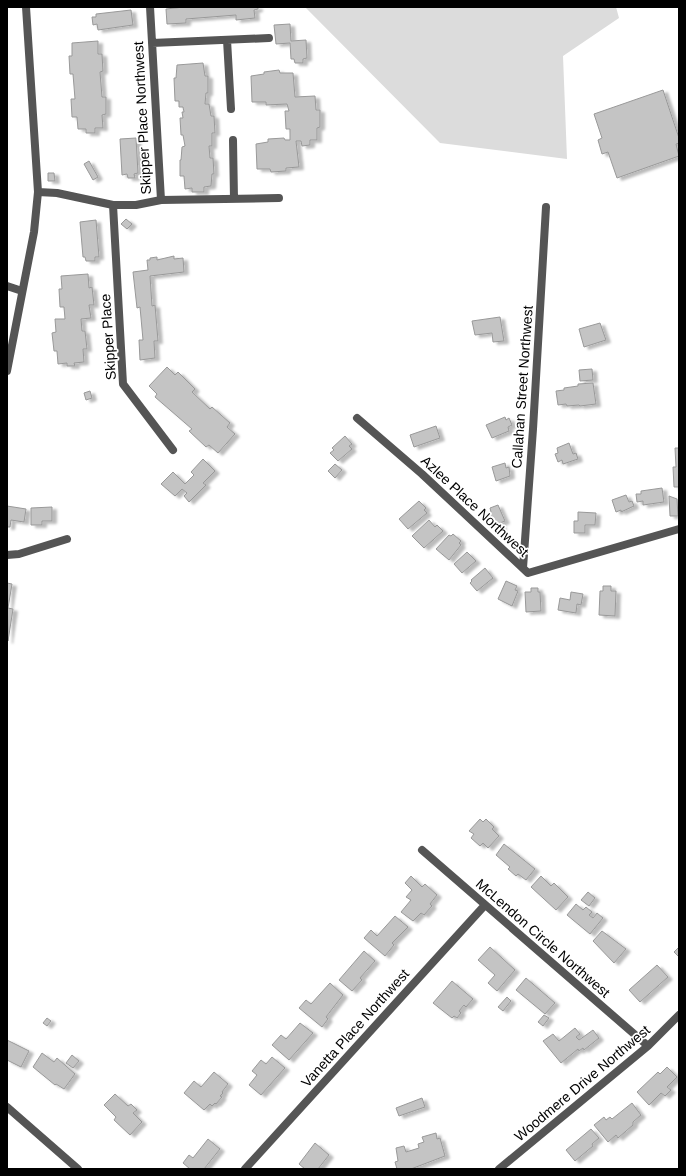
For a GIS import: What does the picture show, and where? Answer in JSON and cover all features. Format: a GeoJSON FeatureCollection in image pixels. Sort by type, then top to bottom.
{"type":"FeatureCollection","features":[{"type":"Feature","properties":{"kind":"street"},"geometry":{"type":"LineString","coordinates":[[7,372],[34,232],[38,192],[26,7]]}},
{"type":"Feature","properties":{"kind":"street","name":"Skipper Place Northwest"},"geometry":{"type":"LineString","coordinates":[[38,192],[57,193],[113,205],[136,205],[161,200],[150,7]]}},
{"type":"Feature","properties":{"kind":"street"},"geometry":{"type":"LineString","coordinates":[[152,43],[269,38]]}},
{"type":"Feature","properties":{"kind":"street"},"geometry":{"type":"LineString","coordinates":[[227,40],[231,109]]}},
{"type":"Feature","properties":{"kind":"street"},"geometry":{"type":"LineString","coordinates":[[233,140],[234,198]]}},
{"type":"Feature","properties":{"kind":"street"},"geometry":{"type":"LineString","coordinates":[[161,200],[279,198]]}},
{"type":"Feature","properties":{"kind":"street","name":"Skipper Place"},"geometry":{"type":"LineString","coordinates":[[113,205],[123,384],[173,450]]}},
{"type":"Feature","properties":{"kind":"street","name":"Callahan Street Northwest"},"geometry":{"type":"LineString","coordinates":[[523,568],[546,207]]}},
{"type":"Feature","properties":{"kind":"street"},"geometry":{"type":"LineString","coordinates":[[7,286],[22,291]]}},
{"type":"Feature","properties":{"kind":"street","name":"Azlee Place Northwest"},"geometry":{"type":"LineString","coordinates":[[358,418],[422,474],[528,573],[679,529]]}},
{"type":"Feature","properties":{"kind":"street"},"geometry":{"type":"LineString","coordinates":[[7,555],[19,554],[67,539]]}},
{"type":"Feature","properties":{"kind":"street","name":"McLendon Circle Northwest"},"geometry":{"type":"LineString","coordinates":[[422,850],[648,1046]]}},
{"type":"Feature","properties":{"kind":"street","name":"Vanetta Place Northwest"},"geometry":{"type":"LineString","coordinates":[[245,1169],[485,905]]}},
{"type":"Feature","properties":{"kind":"street","name":"Woodmere Drive Northwest"},"geometry":{"type":"LineString","coordinates":[[499,1169],[648,1046],[679,1014]]}},
{"type":"Feature","properties":{"kind":"street"},"geometry":{"type":"LineString","coordinates":[[7,1107],[78,1169]]}},
{"type":"Feature","properties":{"kind":"shaded area"},"geometry":{"type":"Polygon","coordinates":[[[305,7],[616,7],[619,18],[563,56],[567,159],[440,143],[305,7]]]}},
{"type":"Feature","properties":{"kind":"building"},"geometry":{"type":"Polygon","coordinates":[[[184,7],[258,7],[258,9],[254,10],[255,18],[236,20],[236,15],[186,19],[186,23],[167,24],[166,9],[184,7]]]}},
{"type":"Feature","properties":{"kind":"building"},"geometry":{"type":"Polygon","coordinates":[[[131,10],[133,25],[98,30],[97,24],[93,25],[92,17],[96,17],[96,14],[131,10]]]}},
{"type":"Feature","properties":{"kind":"building"},"geometry":{"type":"Polygon","coordinates":[[[290,24],[291,41],[306,40],[307,58],[303,59],[303,63],[295,63],[294,59],[291,59],[290,43],[276,44],[274,25],[290,24]]]}},
{"type":"Feature","properties":{"kind":"building"},"geometry":{"type":"Polygon","coordinates":[[[98,41],[98,54],[102,54],[103,71],[100,72],[102,97],[106,97],[106,114],[102,115],[103,128],[95,128],[95,133],[86,133],[86,129],[78,129],[77,117],[72,117],[71,99],[75,99],[73,74],[70,74],[69,56],[72,56],[72,43],[98,41]]]}},
{"type":"Feature","properties":{"kind":"building"},"geometry":{"type":"Polygon","coordinates":[[[203,63],[205,76],[208,76],[208,93],[206,93],[205,104],[209,104],[211,116],[214,116],[215,133],[212,133],[212,146],[209,146],[210,158],[213,158],[214,174],[212,174],[211,186],[204,187],[204,192],[192,192],[192,188],[185,189],[184,176],[180,176],[182,147],[185,146],[183,135],[181,135],[180,118],[183,118],[182,112],[184,112],[183,107],[179,107],[179,101],[175,101],[174,78],[176,78],[177,65],[203,63]]]}},
{"type":"Feature","properties":{"kind":"building"},"geometry":{"type":"Polygon","coordinates":[[[279,70],[280,73],[293,73],[295,97],[315,96],[316,110],[320,110],[320,127],[317,128],[317,140],[310,140],[310,145],[302,146],[301,141],[296,141],[299,167],[286,168],[286,171],[271,172],[270,169],[257,169],[256,144],[268,142],[268,139],[284,138],[285,140],[290,140],[290,129],[286,129],[285,111],[289,111],[287,104],[266,105],[266,102],[252,102],[251,76],[279,70]]]}},
{"type":"Feature","properties":{"kind":"building"},"geometry":{"type":"Polygon","coordinates":[[[663,90],[679,138],[679,143],[676,144],[679,156],[617,178],[608,152],[602,154],[598,140],[602,138],[594,114],[663,90]]]}},
{"type":"Feature","properties":{"kind":"building"},"geometry":{"type":"Polygon","coordinates":[[[136,138],[138,173],[134,174],[135,178],[128,178],[127,174],[122,175],[120,139],[136,138]]]}},
{"type":"Feature","properties":{"kind":"building"},"geometry":{"type":"Polygon","coordinates":[[[89,161],[98,177],[93,180],[84,164],[89,161]]]}},
{"type":"Feature","properties":{"kind":"building"},"geometry":{"type":"Polygon","coordinates":[[[48,173],[54,173],[55,181],[48,181],[48,173]]]}},
{"type":"Feature","properties":{"kind":"building"},"geometry":{"type":"Polygon","coordinates":[[[126,219],[132,224],[127,229],[121,224],[126,219]]]}},
{"type":"Feature","properties":{"kind":"building"},"geometry":{"type":"Polygon","coordinates":[[[96,220],[99,257],[95,257],[95,261],[86,261],[85,257],[83,257],[80,222],[96,220]]]}},
{"type":"Feature","properties":{"kind":"building"},"geometry":{"type":"Polygon","coordinates":[[[174,256],[174,259],[183,258],[184,272],[150,276],[152,306],[155,305],[158,341],[154,341],[155,358],[140,360],[139,340],[143,340],[140,307],[137,308],[133,272],[148,270],[147,260],[150,260],[150,258],[157,257],[157,260],[174,256]]]}},
{"type":"Feature","properties":{"kind":"building"},"geometry":{"type":"Polygon","coordinates":[[[88,274],[89,288],[92,287],[94,305],[89,305],[91,318],[81,319],[82,331],[85,331],[87,349],[83,349],[84,362],[74,363],[75,366],[67,366],[67,363],[58,364],[57,351],[54,351],[52,333],[56,332],[55,319],[65,319],[64,307],[60,307],[59,289],[62,289],[61,276],[88,274]]]}},
{"type":"Feature","properties":{"kind":"building"},"geometry":{"type":"Polygon","coordinates":[[[500,317],[504,341],[493,342],[492,333],[475,335],[472,321],[500,317]]]}},
{"type":"Feature","properties":{"kind":"building"},"geometry":{"type":"Polygon","coordinates":[[[600,323],[606,340],[584,347],[579,329],[600,323]]]}},
{"type":"Feature","properties":{"kind":"building"},"geometry":{"type":"Polygon","coordinates":[[[167,367],[175,375],[178,372],[195,389],[192,392],[210,409],[212,407],[230,423],[227,427],[235,434],[218,453],[209,445],[206,447],[189,431],[192,429],[155,397],[157,394],[149,386],[167,367]]]}},
{"type":"Feature","properties":{"kind":"building"},"geometry":{"type":"Polygon","coordinates":[[[592,369],[593,380],[580,381],[579,370],[592,369]]]}},
{"type":"Feature","properties":{"kind":"building"},"geometry":{"type":"Polygon","coordinates":[[[593,383],[596,404],[580,406],[567,406],[566,404],[558,405],[556,391],[578,386],[578,384],[593,383]]]}},
{"type":"Feature","properties":{"kind":"building"},"geometry":{"type":"Polygon","coordinates":[[[90,391],[92,398],[86,400],[84,393],[90,391]]]}},
{"type":"Feature","properties":{"kind":"building"},"geometry":{"type":"Polygon","coordinates":[[[505,417],[506,420],[509,418],[512,425],[508,427],[509,431],[492,438],[486,425],[505,417]]]}},
{"type":"Feature","properties":{"kind":"building"},"geometry":{"type":"Polygon","coordinates":[[[436,426],[440,438],[414,447],[410,435],[436,426]]]}},
{"type":"Feature","properties":{"kind":"building"},"geometry":{"type":"Polygon","coordinates":[[[345,436],[352,444],[349,446],[352,449],[338,461],[330,453],[334,450],[332,448],[345,436]]]}},
{"type":"Feature","properties":{"kind":"building"},"geometry":{"type":"Polygon","coordinates":[[[569,443],[573,454],[576,453],[578,459],[563,464],[562,460],[558,462],[555,454],[558,453],[557,448],[569,443]]]}},
{"type":"Feature","properties":{"kind":"building"},"geometry":{"type":"Polygon","coordinates":[[[675,448],[679,448],[679,487],[674,487],[673,467],[676,467],[675,448]]]}},
{"type":"Feature","properties":{"kind":"building"},"geometry":{"type":"Polygon","coordinates":[[[203,459],[215,471],[203,483],[206,485],[189,502],[184,496],[187,493],[182,489],[175,496],[161,484],[173,472],[185,484],[194,475],[191,472],[203,459]]]}},
{"type":"Feature","properties":{"kind":"building"},"geometry":{"type":"Polygon","coordinates":[[[505,463],[506,468],[509,467],[510,476],[496,481],[492,467],[505,463]]]}},
{"type":"Feature","properties":{"kind":"building"},"geometry":{"type":"Polygon","coordinates":[[[335,464],[342,470],[335,478],[328,471],[335,464]]]}},
{"type":"Feature","properties":{"kind":"building"},"geometry":{"type":"Polygon","coordinates":[[[662,488],[664,502],[643,505],[643,501],[637,502],[636,494],[641,494],[641,491],[662,488]]]}},
{"type":"Feature","properties":{"kind":"building"},"geometry":{"type":"Polygon","coordinates":[[[626,495],[629,502],[632,501],[634,506],[621,512],[621,510],[616,512],[612,500],[626,495]]]}},
{"type":"Feature","properties":{"kind":"building"},"geometry":{"type":"Polygon","coordinates":[[[669,496],[677,499],[678,516],[670,516],[669,496]]]}},
{"type":"Feature","properties":{"kind":"building"},"geometry":{"type":"Polygon","coordinates":[[[419,501],[426,508],[424,510],[427,513],[408,529],[399,519],[419,501]]]}},
{"type":"Feature","properties":{"kind":"building"},"geometry":{"type":"Polygon","coordinates":[[[498,505],[505,521],[500,523],[502,527],[496,530],[489,513],[491,512],[490,508],[498,505]]]}},
{"type":"Feature","properties":{"kind":"building"},"geometry":{"type":"Polygon","coordinates":[[[7,506],[26,509],[24,522],[11,520],[10,527],[7,527],[7,506]]]}},
{"type":"Feature","properties":{"kind":"building"},"geometry":{"type":"Polygon","coordinates":[[[52,507],[52,521],[42,521],[42,525],[31,525],[31,508],[52,507]]]}},
{"type":"Feature","properties":{"kind":"building"},"geometry":{"type":"Polygon","coordinates":[[[578,512],[596,513],[595,525],[585,525],[585,533],[574,533],[574,521],[578,521],[578,512]]]}},
{"type":"Feature","properties":{"kind":"building"},"geometry":{"type":"Polygon","coordinates":[[[429,520],[435,527],[437,525],[443,531],[424,548],[412,536],[429,520]]]}},
{"type":"Feature","properties":{"kind":"building"},"geometry":{"type":"Polygon","coordinates":[[[453,534],[461,541],[459,543],[461,545],[449,560],[436,549],[449,535],[451,536],[453,534]]]}},
{"type":"Feature","properties":{"kind":"building"},"geometry":{"type":"Polygon","coordinates":[[[467,552],[476,561],[462,573],[454,564],[467,552]]]}},
{"type":"Feature","properties":{"kind":"building"},"geometry":{"type":"Polygon","coordinates":[[[485,568],[493,578],[477,591],[470,583],[472,581],[471,580],[485,568]]]}},
{"type":"Feature","properties":{"kind":"building"},"geometry":{"type":"Polygon","coordinates":[[[506,581],[517,586],[515,590],[518,591],[512,606],[498,599],[506,581]]]}},
{"type":"Feature","properties":{"kind":"building"},"geometry":{"type":"Polygon","coordinates":[[[7,583],[12,584],[8,608],[13,609],[8,641],[7,583]]]}},
{"type":"Feature","properties":{"kind":"building"},"geometry":{"type":"Polygon","coordinates":[[[603,586],[611,586],[611,591],[616,591],[615,616],[599,615],[600,591],[603,591],[603,586]]]}},
{"type":"Feature","properties":{"kind":"building"},"geometry":{"type":"Polygon","coordinates":[[[531,588],[538,588],[538,592],[540,592],[541,611],[526,612],[525,592],[531,592],[531,588]]]}},
{"type":"Feature","properties":{"kind":"building"},"geometry":{"type":"Polygon","coordinates":[[[571,592],[583,594],[581,605],[577,604],[576,613],[558,610],[560,598],[570,600],[571,592]]]}},
{"type":"Feature","properties":{"kind":"building"},"geometry":{"type":"Polygon","coordinates":[[[480,819],[483,822],[486,819],[494,827],[492,829],[499,836],[488,848],[483,843],[480,846],[471,838],[474,834],[469,831],[480,819]]]}},
{"type":"Feature","properties":{"kind":"building"},"geometry":{"type":"Polygon","coordinates":[[[504,844],[535,869],[526,880],[518,874],[516,876],[508,869],[510,867],[496,855],[504,844]]]}},
{"type":"Feature","properties":{"kind":"building"},"geometry":{"type":"Polygon","coordinates":[[[411,876],[422,887],[425,884],[437,895],[430,904],[432,906],[424,915],[421,913],[413,921],[401,912],[411,900],[406,897],[412,890],[405,883],[411,876]]]}},
{"type":"Feature","properties":{"kind":"building"},"geometry":{"type":"Polygon","coordinates":[[[541,876],[551,886],[554,883],[568,897],[556,910],[531,887],[541,876]]]}},
{"type":"Feature","properties":{"kind":"building"},"geometry":{"type":"Polygon","coordinates":[[[588,892],[595,898],[589,906],[581,900],[588,892]]]}},
{"type":"Feature","properties":{"kind":"building"},"geometry":{"type":"Polygon","coordinates":[[[576,904],[583,910],[586,907],[592,912],[589,915],[593,918],[597,913],[603,918],[590,934],[567,915],[576,904]]]}},
{"type":"Feature","properties":{"kind":"building"},"geometry":{"type":"Polygon","coordinates":[[[395,916],[408,927],[392,943],[394,945],[385,956],[364,938],[371,930],[377,936],[395,916]]]}},
{"type":"Feature","properties":{"kind":"building"},"geometry":{"type":"Polygon","coordinates":[[[602,931],[626,949],[614,963],[593,941],[602,931]]]}},
{"type":"Feature","properties":{"kind":"building"},"geometry":{"type":"Polygon","coordinates":[[[490,947],[515,970],[497,991],[488,983],[495,975],[478,960],[490,947]]]}},
{"type":"Feature","properties":{"kind":"building"},"geometry":{"type":"Polygon","coordinates":[[[679,947],[679,957],[674,952],[679,947]]]}},
{"type":"Feature","properties":{"kind":"building"},"geometry":{"type":"Polygon","coordinates":[[[364,951],[375,961],[360,978],[362,980],[352,991],[339,980],[364,951]]]}},
{"type":"Feature","properties":{"kind":"building"},"geometry":{"type":"Polygon","coordinates":[[[657,965],[668,977],[640,1002],[629,990],[657,965]]]}},
{"type":"Feature","properties":{"kind":"building"},"geometry":{"type":"Polygon","coordinates":[[[526,978],[555,1003],[545,1014],[516,990],[526,978]]]}},
{"type":"Feature","properties":{"kind":"building"},"geometry":{"type":"Polygon","coordinates":[[[452,981],[473,999],[466,1007],[464,1005],[459,1011],[461,1013],[457,1018],[454,1016],[452,1018],[433,1003],[452,981]]]}},
{"type":"Feature","properties":{"kind":"building"},"geometry":{"type":"Polygon","coordinates":[[[330,983],[343,995],[326,1017],[328,1019],[322,1027],[299,1008],[306,1000],[311,1004],[330,983]]]}},
{"type":"Feature","properties":{"kind":"building"},"geometry":{"type":"Polygon","coordinates":[[[507,997],[511,1001],[503,1011],[498,1007],[507,997]]]}},
{"type":"Feature","properties":{"kind":"building"},"geometry":{"type":"Polygon","coordinates":[[[544,1015],[549,1018],[543,1026],[538,1022],[544,1015]]]}},
{"type":"Feature","properties":{"kind":"building"},"geometry":{"type":"Polygon","coordinates":[[[47,1018],[51,1021],[47,1026],[43,1023],[47,1018]]]}},
{"type":"Feature","properties":{"kind":"building"},"geometry":{"type":"Polygon","coordinates":[[[300,1023],[313,1033],[289,1060],[272,1045],[281,1035],[286,1039],[300,1023]]]}},
{"type":"Feature","properties":{"kind":"building"},"geometry":{"type":"Polygon","coordinates":[[[575,1028],[580,1034],[576,1037],[579,1040],[593,1030],[599,1038],[584,1050],[583,1048],[579,1051],[578,1049],[561,1063],[543,1041],[553,1034],[559,1041],[575,1028]]]}},
{"type":"Feature","properties":{"kind":"building"},"geometry":{"type":"Polygon","coordinates":[[[7,1040],[29,1051],[21,1067],[7,1060],[7,1040]]]}},
{"type":"Feature","properties":{"kind":"building"},"geometry":{"type":"Polygon","coordinates":[[[42,1053],[54,1062],[57,1058],[75,1074],[64,1089],[56,1084],[55,1085],[33,1067],[42,1053]]]}},
{"type":"Feature","properties":{"kind":"building"},"geometry":{"type":"Polygon","coordinates":[[[72,1055],[79,1061],[73,1068],[66,1063],[72,1055]]]}},
{"type":"Feature","properties":{"kind":"building"},"geometry":{"type":"Polygon","coordinates":[[[272,1057],[285,1068],[261,1095],[249,1085],[257,1075],[252,1071],[261,1060],[266,1064],[272,1057]]]}},
{"type":"Feature","properties":{"kind":"building"},"geometry":{"type":"Polygon","coordinates":[[[667,1067],[677,1077],[667,1087],[671,1090],[665,1096],[661,1093],[649,1105],[637,1092],[658,1072],[660,1074],[667,1067]]]}},
{"type":"Feature","properties":{"kind":"building"},"geometry":{"type":"Polygon","coordinates":[[[214,1072],[228,1084],[220,1096],[222,1097],[216,1104],[215,1103],[212,1106],[210,1104],[204,1110],[184,1093],[194,1081],[201,1087],[214,1072]]]}},
{"type":"Feature","properties":{"kind":"building"},"geometry":{"type":"Polygon","coordinates":[[[115,1094],[128,1106],[131,1104],[137,1110],[133,1113],[142,1122],[130,1135],[114,1120],[116,1117],[104,1105],[115,1094]]]}},
{"type":"Feature","properties":{"kind":"building"},"geometry":{"type":"Polygon","coordinates":[[[422,1098],[425,1107],[399,1116],[396,1108],[422,1098]]]}},
{"type":"Feature","properties":{"kind":"building"},"geometry":{"type":"Polygon","coordinates":[[[632,1103],[641,1115],[633,1122],[633,1125],[618,1138],[616,1135],[608,1142],[594,1125],[604,1117],[606,1120],[610,1117],[612,1119],[632,1103]]]}},
{"type":"Feature","properties":{"kind":"building"},"geometry":{"type":"Polygon","coordinates":[[[591,1129],[599,1138],[592,1144],[593,1146],[575,1161],[566,1150],[591,1129]]]}},
{"type":"Feature","properties":{"kind":"building"},"geometry":{"type":"Polygon","coordinates":[[[436,1133],[437,1139],[440,1138],[445,1156],[411,1169],[397,1169],[395,1162],[398,1161],[396,1148],[404,1146],[406,1152],[419,1148],[418,1144],[424,1142],[422,1137],[436,1133]]]}},
{"type":"Feature","properties":{"kind":"building"},"geometry":{"type":"Polygon","coordinates":[[[208,1139],[220,1149],[204,1169],[190,1169],[183,1163],[189,1155],[193,1158],[208,1139]]]}},
{"type":"Feature","properties":{"kind":"building"},"geometry":{"type":"Polygon","coordinates":[[[315,1143],[329,1155],[318,1169],[305,1169],[299,1164],[315,1143]]]}}]}
